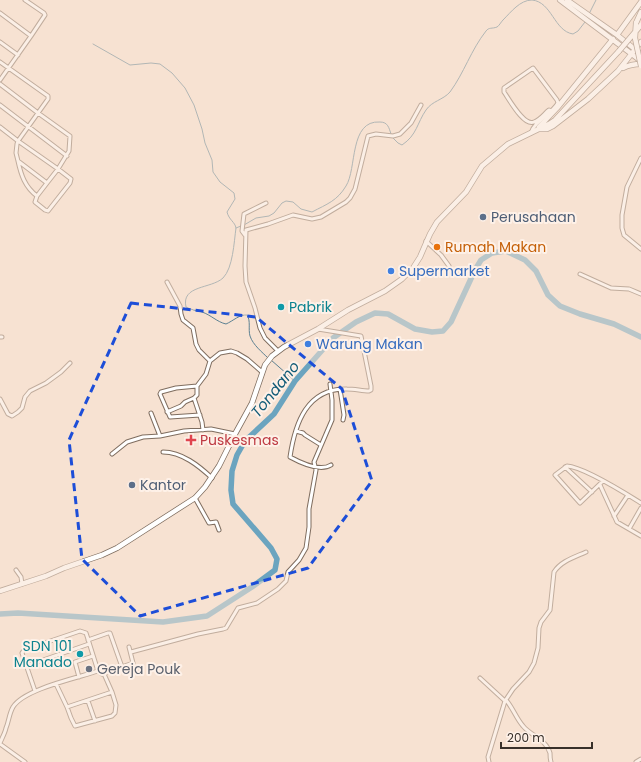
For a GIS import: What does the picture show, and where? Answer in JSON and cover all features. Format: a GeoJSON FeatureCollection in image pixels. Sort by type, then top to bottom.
{"type":"FeatureCollection","features":[{"type":"Feature","properties":{"kind":"highway"},"geometry":{"type":"LineString","coordinates":[[560,0],[567,1],[602,28],[641,64]]}},
{"type":"Feature","properties":{"kind":"highway"},"geometry":{"type":"LineString","coordinates":[[617,35],[641,2]]}},
{"type":"Feature","properties":{"kind":"highway"},"geometry":{"type":"LineString","coordinates":[[641,12],[635,38],[641,64]]}},
{"type":"Feature","properties":{"kind":"highway"},"geometry":{"type":"LineString","coordinates":[[0,591],[102,555],[117,548],[195,498],[212,478],[254,399],[262,372],[272,356],[348,310],[385,291],[402,279],[416,263],[437,222],[466,192],[482,166],[503,148],[549,124],[558,117],[604,68],[639,24]]}},
{"type":"Feature","properties":{"kind":"highway"},"geometry":{"type":"LineString","coordinates":[[602,28],[617,35],[641,54]]}},
{"type":"Feature","properties":{"kind":"highway"},"geometry":{"type":"LineString","coordinates":[[535,131],[551,115],[613,39]]}},
{"type":"Feature","properties":{"kind":"highway"},"geometry":{"type":"LineString","coordinates":[[535,131],[547,129],[553,126],[588,99],[618,71],[641,42]]}},
{"type":"Feature","properties":{"kind":"highway"},"geometry":{"type":"LineString","coordinates":[[618,71],[627,66],[641,64]]}},
{"type":"Feature","properties":{"kind":"street"},"geometry":{"type":"LineString","coordinates":[[0,80],[45,15],[25,0]]}},
{"type":"Feature","properties":{"kind":"street"},"geometry":{"type":"LineString","coordinates":[[0,13],[31,36]]}},
{"type":"Feature","properties":{"kind":"street"},"geometry":{"type":"LineString","coordinates":[[0,42],[18,55]]}},
{"type":"Feature","properties":{"kind":"street"},"geometry":{"type":"LineString","coordinates":[[0,62],[48,96],[48,99],[18,141],[16,148],[22,176],[28,188],[37,196]]}},
{"type":"Feature","properties":{"kind":"street"},"geometry":{"type":"LineString","coordinates":[[535,131],[535,125],[552,111],[558,103],[557,100],[533,68],[504,88],[504,92],[523,120],[533,123],[549,110],[552,111]]}},
{"type":"Feature","properties":{"kind":"street"},"geometry":{"type":"LineString","coordinates":[[0,84],[70,136],[69,151],[67,156],[58,169],[37,196],[35,202],[44,210],[48,211],[71,179],[58,169],[18,141],[0,126]]}},
{"type":"Feature","properties":{"kind":"street"},"geometry":{"type":"LineString","coordinates":[[0,105],[67,156]]}},
{"type":"Feature","properties":{"kind":"street"},"geometry":{"type":"LineString","coordinates":[[278,351],[266,338],[258,324],[256,308],[246,282],[246,232],[248,229],[262,226],[293,215],[312,219],[321,217],[346,202],[355,189],[367,137],[371,134],[393,136],[400,134],[411,123],[421,105]]}},
{"type":"Feature","properties":{"kind":"street"},"geometry":{"type":"LineString","coordinates":[[641,158],[627,187],[622,215],[622,228],[624,234],[641,249]]}},
{"type":"Feature","properties":{"kind":"street"},"geometry":{"type":"LineString","coordinates":[[18,161],[47,183]]}},
{"type":"Feature","properties":{"kind":"street"},"geometry":{"type":"LineString","coordinates":[[22,176],[27,168]]}},
{"type":"Feature","properties":{"kind":"street"},"geometry":{"type":"LineString","coordinates":[[245,237],[242,231],[244,214],[266,203]]}},
{"type":"Feature","properties":{"kind":"street"},"geometry":{"type":"LineString","coordinates":[[426,241],[441,255],[449,266]]}},
{"type":"Feature","properties":{"kind":"street"},"geometry":{"type":"LineString","coordinates":[[580,274],[611,288],[629,289],[641,294]]}},
{"type":"Feature","properties":{"kind":"street"},"geometry":{"type":"LineString","coordinates":[[168,282],[180,306],[180,314],[193,328],[196,344],[199,350],[210,361]]}},
{"type":"Feature","properties":{"kind":"street"},"geometry":{"type":"LineString","coordinates":[[318,329],[361,336],[372,386],[371,390],[366,391],[348,388],[330,390],[314,400],[305,409],[300,417],[290,457],[314,466],[326,468],[331,465]]}},
{"type":"Feature","properties":{"kind":"street"},"geometry":{"type":"LineString","coordinates":[[167,412],[181,406],[197,395],[197,386],[206,374],[210,361],[220,353],[231,351],[247,359],[262,372]]}},
{"type":"Feature","properties":{"kind":"street"},"geometry":{"type":"LineString","coordinates":[[0,399],[8,414],[12,416],[22,408],[25,398],[30,392],[46,383],[70,363]]}},
{"type":"Feature","properties":{"kind":"street"},"geometry":{"type":"LineString","coordinates":[[131,652],[226,628],[238,608],[256,603],[281,586],[287,579],[288,572],[303,552],[307,543],[309,509],[316,470],[314,462],[332,420],[330,384]]}},
{"type":"Feature","properties":{"kind":"street"},"geometry":{"type":"LineString","coordinates":[[197,386],[176,388],[161,392],[160,394],[170,417],[200,414]]}},
{"type":"Feature","properties":{"kind":"street"},"geometry":{"type":"LineString","coordinates":[[340,389],[344,415],[343,420]]}},
{"type":"Feature","properties":{"kind":"street"},"geometry":{"type":"LineString","coordinates":[[194,398],[200,414],[203,430]]}},
{"type":"Feature","properties":{"kind":"street"},"geometry":{"type":"LineString","coordinates":[[151,413],[160,436]]}},
{"type":"Feature","properties":{"kind":"street"},"geometry":{"type":"LineString","coordinates":[[112,454],[132,440],[203,430],[218,430],[235,434]]}},
{"type":"Feature","properties":{"kind":"street"},"geometry":{"type":"LineString","coordinates":[[296,430],[304,433],[321,445]]}},
{"type":"Feature","properties":{"kind":"street"},"geometry":{"type":"LineString","coordinates":[[163,452],[170,452],[180,456],[198,466],[212,478]]}},
{"type":"Feature","properties":{"kind":"street"},"geometry":{"type":"LineString","coordinates":[[565,466],[592,492]]}},
{"type":"Feature","properties":{"kind":"street"},"geometry":{"type":"LineString","coordinates":[[603,481],[580,503],[555,474],[565,466],[577,468],[603,481],[641,503]]}},
{"type":"Feature","properties":{"kind":"street"},"geometry":{"type":"LineString","coordinates":[[600,485],[618,523],[641,536]]}},
{"type":"Feature","properties":{"kind":"street"},"geometry":{"type":"LineString","coordinates":[[614,516],[628,495]]}},
{"type":"Feature","properties":{"kind":"street"},"geometry":{"type":"LineString","coordinates":[[195,498],[209,523],[216,522],[219,530]]}},
{"type":"Feature","properties":{"kind":"street"},"geometry":{"type":"LineString","coordinates":[[629,529],[641,508]]}},
{"type":"Feature","properties":{"kind":"street"},"geometry":{"type":"LineString","coordinates":[[489,762],[488,757],[505,700],[525,677],[534,663],[538,648],[539,628],[541,622],[550,610],[554,572],[558,567],[566,562],[586,552]]}},
{"type":"Feature","properties":{"kind":"street"},"geometry":{"type":"LineString","coordinates":[[16,570],[21,577],[22,584]]}},
{"type":"Feature","properties":{"kind":"street"},"geometry":{"type":"LineString","coordinates":[[35,691],[22,653],[24,650],[80,631],[86,633],[98,672]]}},
{"type":"Feature","properties":{"kind":"street"},"geometry":{"type":"LineString","coordinates":[[26,666],[110,633],[122,667]]}},
{"type":"Feature","properties":{"kind":"street"},"geometry":{"type":"LineString","coordinates":[[25,762],[0,743],[13,706],[35,691],[98,672],[100,674],[104,674],[134,662],[129,647]]}},
{"type":"Feature","properties":{"kind":"street"},"geometry":{"type":"LineString","coordinates":[[79,677],[75,662],[93,656]]}},
{"type":"Feature","properties":{"kind":"street"},"geometry":{"type":"LineString","coordinates":[[56,684],[75,726],[112,716],[115,713],[116,705],[104,674]]}},
{"type":"Feature","properties":{"kind":"street"},"geometry":{"type":"LineString","coordinates":[[480,678],[513,708],[523,727],[540,739],[546,746],[550,753],[551,762]]}},
{"type":"Feature","properties":{"kind":"street"},"geometry":{"type":"LineString","coordinates":[[67,707],[112,692]]}},
{"type":"Feature","properties":{"kind":"street"},"geometry":{"type":"LineString","coordinates":[[88,701],[95,721]]}},
{"type":"Feature","properties":{"kind":"street"},"geometry":{"type":"LineString","coordinates":[[636,762],[641,759]]}},
{"type":"Feature","properties":{"kind":"highlighted area"},"geometry":{"type":"Polygon","coordinates":[[[131,303],[256,317],[342,389],[372,481],[308,568],[140,616],[82,559],[69,440],[131,303]]]}},
{"type":"Feature","properties":{"kind":"waterway"},"geometry":{"type":"LineString","coordinates":[[392,137],[402,145],[411,137],[428,107],[450,92],[486,31],[498,26],[520,4],[532,0],[539,2],[549,11],[561,28],[573,34],[578,31],[585,22]]}},
{"type":"Feature","properties":{"kind":"waterway"},"geometry":{"type":"LineString","coordinates":[[589,14],[596,0]]}},
{"type":"Feature","properties":{"kind":"waterway"},"geometry":{"type":"LineString","coordinates":[[93,44],[130,65],[151,63],[160,64],[172,73],[185,88],[194,105],[205,143],[212,160],[213,172],[220,182],[234,193],[235,199],[227,212],[236,228],[231,261],[226,274],[218,282],[192,291],[186,300],[186,307],[205,313],[226,324],[239,317],[247,315],[251,339],[268,358]]}},
{"type":"Feature","properties":{"kind":"waterway"},"geometry":{"type":"LineString","coordinates":[[244,225],[256,218],[269,216],[286,201],[293,202],[301,209],[312,212],[331,202],[343,191],[346,186],[352,169],[356,147],[363,129],[370,123],[383,122],[388,126],[391,134]]}},
{"type":"Feature","properties":{"kind":"waterway"},"geometry":{"type":"LineString","coordinates":[[236,228],[241,226]]}},
{"type":"Feature","properties":{"kind":"waterway","name":"Tondano"},"geometry":{"type":"LineString","coordinates":[[0,614],[18,613],[163,622],[207,616],[252,587],[275,570],[277,559],[271,548],[233,504],[231,490],[232,471],[237,455],[245,441],[274,414],[295,381],[333,338],[356,322],[375,313],[388,314],[415,329],[432,332],[443,331],[451,322],[481,260],[492,253],[506,251],[525,260],[536,271],[548,295],[560,306],[580,314],[614,324],[641,337]]}},
{"type":"Feature","properties":{"kind":"waterway"},"geometry":{"type":"LineString","coordinates":[[271,360],[295,381]]}},
{"type":"Feature","properties":{"kind":"place","name":"Perusahaan"},"geometry":{"type":"Point","coordinates":[483,217]}},
{"type":"Feature","properties":{"kind":"place","name":"Rumah Makan"},"geometry":{"type":"Point","coordinates":[437,247]}},
{"type":"Feature","properties":{"kind":"place","name":"Supermarket"},"geometry":{"type":"Point","coordinates":[391,271]}},
{"type":"Feature","properties":{"kind":"place","name":"Pabrik"},"geometry":{"type":"Point","coordinates":[281,307]}},
{"type":"Feature","properties":{"kind":"place","name":"Warung Makan"},"geometry":{"type":"Point","coordinates":[308,344]}},
{"type":"Feature","properties":{"kind":"place","name":"Puskesmas"},"geometry":{"type":"Point","coordinates":[191,440]}},
{"type":"Feature","properties":{"kind":"place","name":"Kantor"},"geometry":{"type":"Point","coordinates":[132,485]}},
{"type":"Feature","properties":{"kind":"place","name":"SDN 101 Manado"},"geometry":{"type":"Point","coordinates":[80,654]}},
{"type":"Feature","properties":{"kind":"place","name":"Gereja Pouk"},"geometry":{"type":"Point","coordinates":[89,669]}}]}
